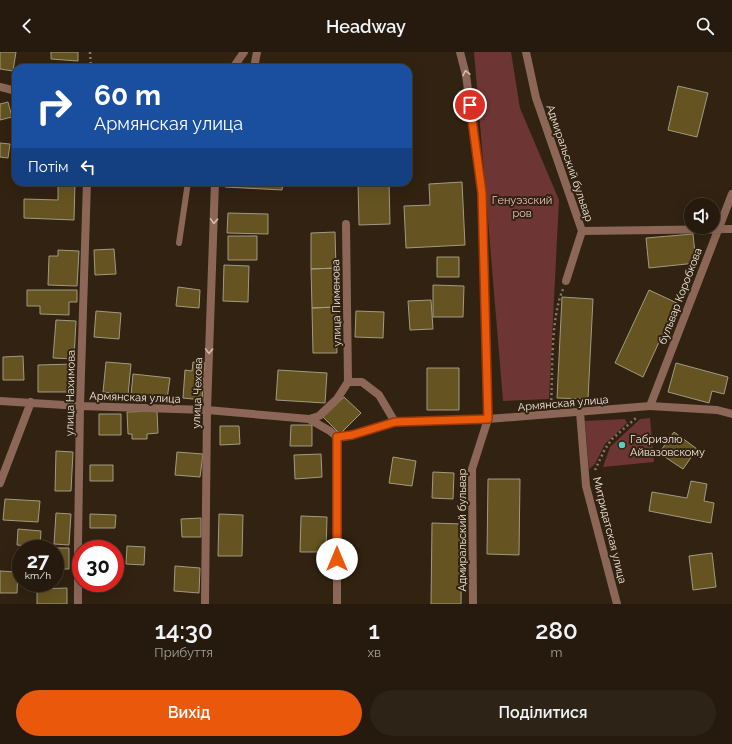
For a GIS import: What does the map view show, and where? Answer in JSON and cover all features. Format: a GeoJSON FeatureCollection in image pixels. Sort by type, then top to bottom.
{"type":"FeatureCollection","features":[{"type":"Feature","properties":{"kind":"street"},"geometry":{"type":"LineString","coordinates":[[236,64],[244,52]]}},
{"type":"Feature","properties":{"kind":"street"},"geometry":{"type":"LineString","coordinates":[[255,64],[258,52]]}},
{"type":"Feature","properties":{"kind":"street","name":"Адмиральский бульвар"},"geometry":{"type":"LineString","coordinates":[[460,52],[466,76],[482,193],[488,419],[472,469],[473,604]]}},
{"type":"Feature","properties":{"kind":"street","name":"Адмиральский бульвар"},"geometry":{"type":"LineString","coordinates":[[526,52],[536,98],[582,231],[566,280]]}},
{"type":"Feature","properties":{"kind":"street"},"geometry":{"type":"LineString","coordinates":[[0,87],[12,90]]}},
{"type":"Feature","properties":{"kind":"street","name":"улица Нахимова"},"geometry":{"type":"LineString","coordinates":[[78,604],[80,406],[87,186]]}},
{"type":"Feature","properties":{"kind":"street","name":"улица Чехова"},"geometry":{"type":"LineString","coordinates":[[205,604],[207,410],[214,186]]}},
{"type":"Feature","properties":{"kind":"street","name":"бульвар Коробкова"},"geometry":{"type":"LineString","coordinates":[[720,223],[732,194]]}},
{"type":"Feature","properties":{"kind":"street","name":"улица Пименова"},"geometry":{"type":"LineString","coordinates":[[346,224],[348,382]]}},
{"type":"Feature","properties":{"kind":"street"},"geometry":{"type":"LineString","coordinates":[[720,228],[732,229]]}},
{"type":"Feature","properties":{"kind":"street"},"geometry":{"type":"LineString","coordinates":[[582,231],[684,229]]}},
{"type":"Feature","properties":{"kind":"street","name":"бульвар Коробкова"},"geometry":{"type":"LineString","coordinates":[[650,406],[716,234]]}},
{"type":"Feature","properties":{"kind":"street"},"geometry":{"type":"LineString","coordinates":[[309,419],[319,416],[337,399],[348,382],[362,382],[379,395],[395,422]]}},
{"type":"Feature","properties":{"kind":"street","name":"Армянская улица"},"geometry":{"type":"LineString","coordinates":[[0,401],[80,406],[207,410],[309,419],[330,430],[337,437],[349,436],[395,422],[488,419],[650,406],[716,410],[732,414]]}},
{"type":"Feature","properties":{"kind":"street"},"geometry":{"type":"LineString","coordinates":[[0,482],[31,402]]}},
{"type":"Feature","properties":{"kind":"street","name":"Митридатская улица"},"geometry":{"type":"LineString","coordinates":[[580,412],[585,481],[617,604]]}},
{"type":"Feature","properties":{"kind":"street"},"geometry":{"type":"LineString","coordinates":[[337,437],[337,604]]}},
{"type":"Feature","properties":{"kind":"lane"},"geometry":{"type":"LineString","coordinates":[[179,243],[187,186]]}},
{"type":"Feature","properties":{"kind":"path"},"geometry":{"type":"LineString","coordinates":[[90,52],[91,64]]}},
{"type":"Feature","properties":{"kind":"path"},"geometry":{"type":"LineString","coordinates":[[550,415],[555,328],[559,298],[566,280]]}},
{"type":"Feature","properties":{"kind":"path"},"geometry":{"type":"LineString","coordinates":[[585,481],[597,466],[605,449],[612,439],[650,406]]}},
{"type":"Feature","properties":{"kind":"green space","name":"Генуэзский ров"},"geometry":{"type":"Polygon","coordinates":[[[474,52],[511,52],[520,108],[559,200],[549,399],[503,401],[474,52]]]}},
{"type":"Feature","properties":{"kind":"green space"},"geometry":{"type":"Polygon","coordinates":[[[650,418],[654,462],[603,467],[610,447],[640,419],[650,418]]]}},
{"type":"Feature","properties":{"kind":"green space"},"geometry":{"type":"Polygon","coordinates":[[[625,419],[627,423],[605,444],[595,464],[589,469],[585,421],[625,419]]]}},
{"type":"Feature","properties":{"kind":"building"},"geometry":{"type":"Polygon","coordinates":[[[0,52],[16,52],[14,64],[12,64],[12,71],[0,69],[0,52]]]}},
{"type":"Feature","properties":{"kind":"building"},"geometry":{"type":"Polygon","coordinates":[[[51,52],[78,52],[78,61],[51,59],[51,52]]]}},
{"type":"Feature","properties":{"kind":"building"},"geometry":{"type":"Polygon","coordinates":[[[678,86],[708,93],[697,137],[668,130],[678,86]]]}},
{"type":"Feature","properties":{"kind":"building"},"geometry":{"type":"Polygon","coordinates":[[[8,102],[12,117],[0,120],[0,104],[8,102]]]}},
{"type":"Feature","properties":{"kind":"building"},"geometry":{"type":"Polygon","coordinates":[[[0,143],[10,144],[8,158],[0,157],[0,143]]]}},
{"type":"Feature","properties":{"kind":"building"},"geometry":{"type":"Polygon","coordinates":[[[462,182],[465,245],[406,248],[404,206],[430,205],[429,184],[462,182]]]}},
{"type":"Feature","properties":{"kind":"building"},"geometry":{"type":"Polygon","coordinates":[[[58,186],[75,186],[74,220],[24,218],[24,199],[58,200],[58,186]]]}},
{"type":"Feature","properties":{"kind":"building"},"geometry":{"type":"Polygon","coordinates":[[[225,186],[282,186],[282,190],[225,186]]]}},
{"type":"Feature","properties":{"kind":"building"},"geometry":{"type":"Polygon","coordinates":[[[358,186],[389,186],[390,224],[359,225],[358,186]]]}},
{"type":"Feature","properties":{"kind":"building"},"geometry":{"type":"Polygon","coordinates":[[[228,213],[268,214],[268,234],[227,233],[228,213]]]}},
{"type":"Feature","properties":{"kind":"building"},"geometry":{"type":"Polygon","coordinates":[[[335,232],[336,268],[311,269],[311,233],[335,232]]]}},
{"type":"Feature","properties":{"kind":"building"},"geometry":{"type":"Polygon","coordinates":[[[693,234],[696,263],[649,268],[646,238],[693,234]]]}},
{"type":"Feature","properties":{"kind":"building"},"geometry":{"type":"Polygon","coordinates":[[[228,236],[257,236],[257,260],[228,260],[228,236]]]}},
{"type":"Feature","properties":{"kind":"building"},"geometry":{"type":"Polygon","coordinates":[[[114,249],[116,274],[95,275],[94,250],[114,249]]]}},
{"type":"Feature","properties":{"kind":"building"},"geometry":{"type":"Polygon","coordinates":[[[58,250],[79,251],[77,286],[48,285],[49,256],[58,256],[58,250]]]}},
{"type":"Feature","properties":{"kind":"building"},"geometry":{"type":"Polygon","coordinates":[[[437,257],[459,257],[459,277],[437,277],[437,257]]]}},
{"type":"Feature","properties":{"kind":"building"},"geometry":{"type":"Polygon","coordinates":[[[224,265],[249,266],[248,302],[223,301],[224,265]]]}},
{"type":"Feature","properties":{"kind":"building"},"geometry":{"type":"Polygon","coordinates":[[[336,268],[336,307],[312,308],[311,269],[336,268]]]}},
{"type":"Feature","properties":{"kind":"building"},"geometry":{"type":"Polygon","coordinates":[[[433,285],[464,286],[463,317],[433,317],[433,285]]]}},
{"type":"Feature","properties":{"kind":"building"},"geometry":{"type":"Polygon","coordinates":[[[178,287],[200,290],[199,308],[176,306],[178,287]]]}},
{"type":"Feature","properties":{"kind":"building"},"geometry":{"type":"Polygon","coordinates":[[[27,290],[77,290],[77,302],[69,302],[69,315],[40,314],[40,306],[27,306],[27,290]]]}},
{"type":"Feature","properties":{"kind":"building"},"geometry":{"type":"Polygon","coordinates":[[[649,290],[677,303],[643,377],[615,363],[649,290]]]}},
{"type":"Feature","properties":{"kind":"building"},"geometry":{"type":"Polygon","coordinates":[[[562,297],[593,299],[588,399],[557,398],[562,297]]]}},
{"type":"Feature","properties":{"kind":"building"},"geometry":{"type":"Polygon","coordinates":[[[431,300],[433,329],[410,330],[408,301],[431,300]]]}},
{"type":"Feature","properties":{"kind":"building"},"geometry":{"type":"Polygon","coordinates":[[[336,307],[337,353],[313,353],[312,308],[336,307]]]}},
{"type":"Feature","properties":{"kind":"building"},"geometry":{"type":"Polygon","coordinates":[[[96,311],[121,313],[119,339],[94,337],[96,311]]]}},
{"type":"Feature","properties":{"kind":"building"},"geometry":{"type":"Polygon","coordinates":[[[356,311],[384,312],[383,338],[355,337],[356,311]]]}},
{"type":"Feature","properties":{"kind":"building"},"geometry":{"type":"Polygon","coordinates":[[[56,320],[76,321],[74,359],[53,358],[56,320]]]}},
{"type":"Feature","properties":{"kind":"building"},"geometry":{"type":"Polygon","coordinates":[[[23,356],[24,380],[3,380],[3,357],[23,356]]]}},
{"type":"Feature","properties":{"kind":"building"},"geometry":{"type":"Polygon","coordinates":[[[106,362],[131,364],[128,395],[103,392],[106,362]]]}},
{"type":"Feature","properties":{"kind":"building"},"geometry":{"type":"Polygon","coordinates":[[[193,362],[205,363],[202,400],[183,398],[185,370],[192,371],[193,362]]]}},
{"type":"Feature","properties":{"kind":"building"},"geometry":{"type":"Polygon","coordinates":[[[676,363],[728,377],[724,394],[712,391],[709,403],[668,392],[676,363]]]}},
{"type":"Feature","properties":{"kind":"building"},"geometry":{"type":"Polygon","coordinates":[[[74,364],[74,392],[38,392],[38,365],[74,364]]]}},
{"type":"Feature","properties":{"kind":"building"},"geometry":{"type":"Polygon","coordinates":[[[427,368],[459,368],[459,410],[427,410],[427,368]]]}},
{"type":"Feature","properties":{"kind":"building"},"geometry":{"type":"Polygon","coordinates":[[[278,370],[327,373],[325,403],[276,400],[278,370]]]}},
{"type":"Feature","properties":{"kind":"building"},"geometry":{"type":"Polygon","coordinates":[[[133,374],[170,378],[167,399],[131,395],[133,374]]]}},
{"type":"Feature","properties":{"kind":"building"},"geometry":{"type":"Polygon","coordinates":[[[344,397],[361,413],[340,434],[323,417],[344,397]]]}},
{"type":"Feature","properties":{"kind":"building"},"geometry":{"type":"Polygon","coordinates":[[[157,411],[158,433],[147,434],[147,439],[132,439],[132,434],[128,434],[127,412],[157,411]]]}},
{"type":"Feature","properties":{"kind":"building"},"geometry":{"type":"Polygon","coordinates":[[[99,414],[121,414],[121,435],[99,435],[99,414]]]}},
{"type":"Feature","properties":{"kind":"building"},"geometry":{"type":"Polygon","coordinates":[[[291,425],[312,425],[312,446],[290,446],[291,425]]]}},
{"type":"Feature","properties":{"kind":"building"},"geometry":{"type":"Polygon","coordinates":[[[220,426],[239,426],[240,444],[220,445],[220,426]]]}},
{"type":"Feature","properties":{"kind":"building"},"geometry":{"type":"Polygon","coordinates":[[[674,432],[697,449],[683,469],[659,453],[674,432]]]}},
{"type":"Feature","properties":{"kind":"building"},"geometry":{"type":"Polygon","coordinates":[[[56,451],[73,452],[71,491],[55,491],[56,451]]]}},
{"type":"Feature","properties":{"kind":"building"},"geometry":{"type":"Polygon","coordinates":[[[177,452],[203,454],[200,477],[175,475],[177,452]]]}},
{"type":"Feature","properties":{"kind":"building"},"geometry":{"type":"Polygon","coordinates":[[[321,454],[322,477],[295,479],[294,455],[321,454]]]}},
{"type":"Feature","properties":{"kind":"building"},"geometry":{"type":"Polygon","coordinates":[[[393,457],[416,461],[412,486],[389,483],[393,457]]]}},
{"type":"Feature","properties":{"kind":"building"},"geometry":{"type":"Polygon","coordinates":[[[90,465],[113,465],[113,481],[90,481],[90,465]]]}},
{"type":"Feature","properties":{"kind":"building"},"geometry":{"type":"Polygon","coordinates":[[[433,472],[454,473],[453,499],[432,498],[433,472]]]}},
{"type":"Feature","properties":{"kind":"building"},"geometry":{"type":"Polygon","coordinates":[[[488,479],[520,479],[519,555],[487,554],[488,479]]]}},
{"type":"Feature","properties":{"kind":"building"},"geometry":{"type":"Polygon","coordinates":[[[691,481],[707,484],[704,501],[714,503],[711,523],[649,511],[652,492],[687,498],[691,481]]]}},
{"type":"Feature","properties":{"kind":"building"},"geometry":{"type":"Polygon","coordinates":[[[5,499],[40,501],[38,522],[3,520],[5,499]]]}},
{"type":"Feature","properties":{"kind":"building"},"geometry":{"type":"Polygon","coordinates":[[[56,513],[71,514],[69,545],[64,545],[64,540],[54,540],[56,513]]]}},
{"type":"Feature","properties":{"kind":"building"},"geometry":{"type":"Polygon","coordinates":[[[90,514],[116,515],[115,528],[90,528],[90,514]]]}},
{"type":"Feature","properties":{"kind":"building"},"geometry":{"type":"Polygon","coordinates":[[[219,514],[243,515],[242,556],[218,556],[219,514]]]}},
{"type":"Feature","properties":{"kind":"building"},"geometry":{"type":"Polygon","coordinates":[[[301,516],[327,517],[326,552],[300,552],[301,516]]]}},
{"type":"Feature","properties":{"kind":"building"},"geometry":{"type":"Polygon","coordinates":[[[201,518],[201,537],[182,537],[181,519],[201,518]]]}},
{"type":"Feature","properties":{"kind":"building"},"geometry":{"type":"Polygon","coordinates":[[[432,523],[462,524],[461,604],[431,604],[432,523]]]}},
{"type":"Feature","properties":{"kind":"building"},"geometry":{"type":"Polygon","coordinates":[[[18,529],[41,531],[40,540],[17,540],[18,529]]]}},
{"type":"Feature","properties":{"kind":"building"},"geometry":{"type":"Polygon","coordinates":[[[127,546],[145,547],[144,565],[126,564],[127,546]]]}},
{"type":"Feature","properties":{"kind":"building"},"geometry":{"type":"Polygon","coordinates":[[[64,548],[69,548],[69,569],[64,569],[64,548]]]}},
{"type":"Feature","properties":{"kind":"building"},"geometry":{"type":"Polygon","coordinates":[[[712,553],[716,587],[693,590],[689,556],[712,553]]]}},
{"type":"Feature","properties":{"kind":"building"},"geometry":{"type":"Polygon","coordinates":[[[175,566],[200,568],[199,593],[174,591],[175,566]]]}},
{"type":"Feature","properties":{"kind":"building"},"geometry":{"type":"Polygon","coordinates":[[[0,571],[12,572],[12,592],[17,593],[0,593],[0,571]]]}},
{"type":"Feature","properties":{"kind":"building"},"geometry":{"type":"Polygon","coordinates":[[[64,588],[67,588],[67,604],[37,604],[37,592],[64,592],[64,588]]]}},
{"type":"Feature","properties":{"kind":"place","name":"Габриэлю Айвазовскому"},"geometry":{"type":"Point","coordinates":[622,445]}},
{"type":"Feature","properties":{"kind":"route"},"geometry":{"type":"LineString","coordinates":[[337,559],[337,437],[352,435],[395,422],[488,419],[482,193],[470,105]]}}]}
